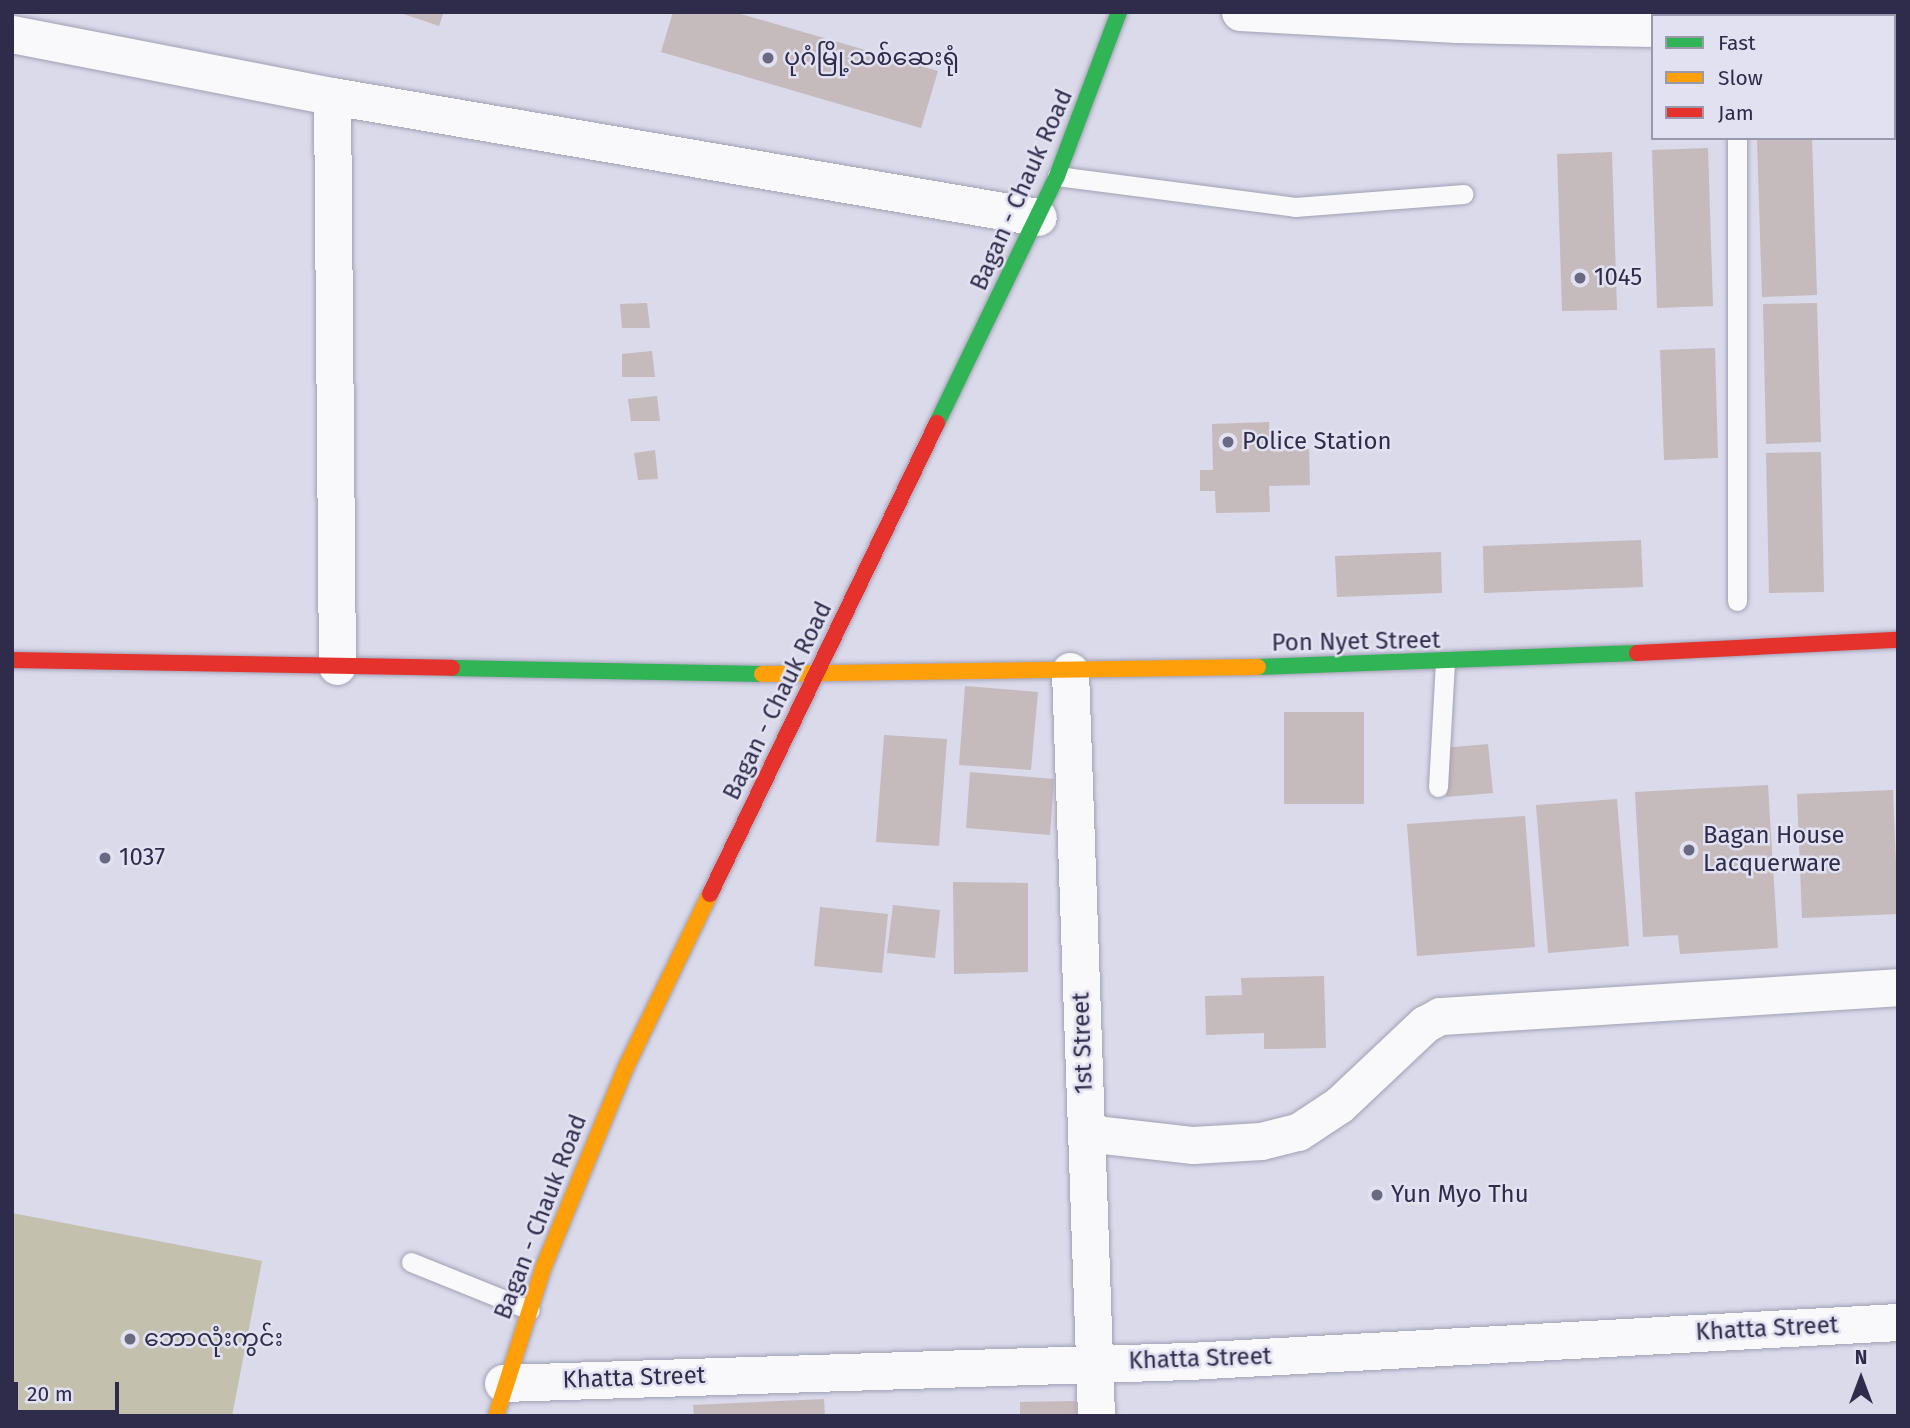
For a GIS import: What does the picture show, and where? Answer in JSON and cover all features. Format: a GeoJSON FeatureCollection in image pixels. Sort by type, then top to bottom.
{"type":"FeatureCollection","features":[{"type":"Feature","properties":{"kind":"street","name":"Bagan - Chauk Road"},"geometry":{"type":"LineString","coordinates":[[499,1399],[579,1175],[626,1067],[1038,217],[1057,176],[1119,12]]}},
{"type":"Feature","properties":{"kind":"street"},"geometry":{"type":"LineString","coordinates":[[1240,12],[1457,24],[1651,28]]}},
{"type":"Feature","properties":{"kind":"street"},"geometry":{"type":"LineString","coordinates":[[12,34],[332,96],[1038,217]]}},
{"type":"Feature","properties":{"kind":"street"},"geometry":{"type":"LineString","coordinates":[[332,96],[337,666]]}},
{"type":"Feature","properties":{"kind":"street","name":"Pon Nyet Street"},"geometry":{"type":"LineString","coordinates":[[12,660],[815,675],[1445,663],[1898,640]]}},
{"type":"Feature","properties":{"kind":"street","name":"1st Street"},"geometry":{"type":"LineString","coordinates":[[1070,671],[1096,1416]]}},
{"type":"Feature","properties":{"kind":"street"},"geometry":{"type":"LineString","coordinates":[[1086,1133],[1193,1145],[1261,1141],[1298,1132],[1339,1105],[1425,1024],[1440,1016],[1898,987]]}},
{"type":"Feature","properties":{"kind":"street","name":"Khatta Street"},"geometry":{"type":"LineString","coordinates":[[499,1399],[1094,1362],[1189,1362],[1898,1322]]}},
{"type":"Feature","properties":{"kind":"lane"},"geometry":{"type":"LineString","coordinates":[[1737,140],[1737,601]]}},
{"type":"Feature","properties":{"kind":"lane"},"geometry":{"type":"LineString","coordinates":[[1057,176],[1295,206],[1464,194]]}},
{"type":"Feature","properties":{"kind":"lane"},"geometry":{"type":"LineString","coordinates":[[1438,787],[1445,663]]}},
{"type":"Feature","properties":{"kind":"lane"},"geometry":{"type":"LineString","coordinates":[[411,1262],[530,1310]]}},
{"type":"Feature","properties":{"kind":"shaded area","name":"ဘောလုံးကွင်း"},"geometry":{"type":"Polygon","coordinates":[[[12,1213],[262,1261],[232,1416],[12,1416],[12,1213]]]}},
{"type":"Feature","properties":{"kind":"building"},"geometry":{"type":"Polygon","coordinates":[[[398,12],[444,12],[439,26],[398,12]]]}},
{"type":"Feature","properties":{"kind":"building"},"geometry":{"type":"Polygon","coordinates":[[[673,12],[734,12],[938,71],[921,128],[661,52],[673,12]]]}},
{"type":"Feature","properties":{"kind":"building"},"geometry":{"type":"Polygon","coordinates":[[[1757,140],[1812,140],[1817,295],[1762,297],[1757,140]]]}},
{"type":"Feature","properties":{"kind":"building"},"geometry":{"type":"Polygon","coordinates":[[[1708,148],[1713,306],[1657,308],[1652,150],[1708,148]]]}},
{"type":"Feature","properties":{"kind":"building"},"geometry":{"type":"Polygon","coordinates":[[[1612,152],[1617,310],[1562,311],[1557,154],[1612,152]]]}},
{"type":"Feature","properties":{"kind":"building"},"geometry":{"type":"Polygon","coordinates":[[[647,303],[650,328],[622,328],[620,304],[647,303]]]}},
{"type":"Feature","properties":{"kind":"building"},"geometry":{"type":"Polygon","coordinates":[[[1817,303],[1821,442],[1766,444],[1763,304],[1817,303]]]}},
{"type":"Feature","properties":{"kind":"building"},"geometry":{"type":"Polygon","coordinates":[[[1715,348],[1718,458],[1664,460],[1660,350],[1715,348]]]}},
{"type":"Feature","properties":{"kind":"building"},"geometry":{"type":"Polygon","coordinates":[[[652,351],[655,377],[622,377],[622,354],[652,351]]]}},
{"type":"Feature","properties":{"kind":"building"},"geometry":{"type":"Polygon","coordinates":[[[657,396],[660,421],[631,421],[628,399],[657,396]]]}},
{"type":"Feature","properties":{"kind":"building"},"geometry":{"type":"Polygon","coordinates":[[[1269,422],[1270,451],[1309,449],[1310,485],[1269,486],[1270,512],[1216,513],[1215,491],[1200,491],[1200,470],[1213,470],[1212,424],[1269,422]]]}},
{"type":"Feature","properties":{"kind":"building"},"geometry":{"type":"Polygon","coordinates":[[[655,450],[658,479],[638,480],[634,453],[655,450]]]}},
{"type":"Feature","properties":{"kind":"building"},"geometry":{"type":"Polygon","coordinates":[[[1821,452],[1824,592],[1769,593],[1766,453],[1821,452]]]}},
{"type":"Feature","properties":{"kind":"building"},"geometry":{"type":"Polygon","coordinates":[[[1641,540],[1643,587],[1484,593],[1483,546],[1641,540]]]}},
{"type":"Feature","properties":{"kind":"building"},"geometry":{"type":"Polygon","coordinates":[[[1441,552],[1442,593],[1337,597],[1335,556],[1441,552]]]}},
{"type":"Feature","properties":{"kind":"building"},"geometry":{"type":"Polygon","coordinates":[[[965,686],[1038,692],[1031,770],[959,765],[965,686]]]}},
{"type":"Feature","properties":{"kind":"building"},"geometry":{"type":"Polygon","coordinates":[[[1284,712],[1364,712],[1364,804],[1284,804],[1284,712]]]}},
{"type":"Feature","properties":{"kind":"building"},"geometry":{"type":"Polygon","coordinates":[[[884,735],[947,739],[939,846],[876,842],[884,735]]]}},
{"type":"Feature","properties":{"kind":"building"},"geometry":{"type":"Polygon","coordinates":[[[1488,744],[1493,793],[1446,797],[1442,748],[1488,744]]]}},
{"type":"Feature","properties":{"kind":"building"},"geometry":{"type":"Polygon","coordinates":[[[970,772],[1054,779],[1050,835],[966,828],[970,772]]]}},
{"type":"Feature","properties":{"kind":"building"},"geometry":{"type":"Polygon","coordinates":[[[1768,785],[1778,948],[1680,954],[1678,935],[1643,937],[1635,792],[1768,785]]]}},
{"type":"Feature","properties":{"kind":"building"},"geometry":{"type":"Polygon","coordinates":[[[1893,790],[1898,914],[1802,918],[1797,794],[1893,790]]]}},
{"type":"Feature","properties":{"kind":"building"},"geometry":{"type":"Polygon","coordinates":[[[1617,799],[1629,946],[1548,953],[1536,805],[1617,799]]]}},
{"type":"Feature","properties":{"kind":"building"},"geometry":{"type":"Polygon","coordinates":[[[1525,816],[1535,947],[1417,956],[1407,824],[1525,816]]]}},
{"type":"Feature","properties":{"kind":"building"},"geometry":{"type":"Polygon","coordinates":[[[953,882],[1028,883],[1028,972],[954,974],[953,882]]]}},
{"type":"Feature","properties":{"kind":"building"},"geometry":{"type":"Polygon","coordinates":[[[893,905],[940,910],[935,958],[887,953],[893,905]]]}},
{"type":"Feature","properties":{"kind":"building"},"geometry":{"type":"Polygon","coordinates":[[[820,907],[888,914],[882,973],[814,966],[820,907]]]}},
{"type":"Feature","properties":{"kind":"building"},"geometry":{"type":"Polygon","coordinates":[[[1324,976],[1326,1048],[1264,1049],[1264,1033],[1206,1035],[1205,996],[1242,995],[1241,978],[1324,976]]]}},
{"type":"Feature","properties":{"kind":"building"},"geometry":{"type":"Polygon","coordinates":[[[824,1399],[825,1416],[694,1416],[693,1405],[824,1399]]]}},
{"type":"Feature","properties":{"kind":"building"},"geometry":{"type":"Polygon","coordinates":[[[1076,1401],[1077,1416],[1020,1416],[1020,1402],[1076,1401]]]}},
{"type":"Feature","properties":{"kind":"traffic: fast"},"geometry":{"type":"LineString","coordinates":[[937,423],[1057,176],[1119,12]]}},
{"type":"Feature","properties":{"kind":"traffic: fast"},"geometry":{"type":"LineString","coordinates":[[1258,667],[1637,653]]}},
{"type":"Feature","properties":{"kind":"traffic: fast"},"geometry":{"type":"LineString","coordinates":[[452,668],[762,674]]}},
{"type":"Feature","properties":{"kind":"traffic: slow"},"geometry":{"type":"LineString","coordinates":[[762,674],[1258,667]]}},
{"type":"Feature","properties":{"kind":"traffic: slow"},"geometry":{"type":"LineString","coordinates":[[496,1416],[544,1266],[626,1067],[710,894]]}},
{"type":"Feature","properties":{"kind":"traffic: jam"},"geometry":{"type":"LineString","coordinates":[[710,894],[937,423]]}},
{"type":"Feature","properties":{"kind":"traffic: jam"},"geometry":{"type":"LineString","coordinates":[[1637,653],[1898,640]]}},
{"type":"Feature","properties":{"kind":"traffic: jam"},"geometry":{"type":"LineString","coordinates":[[12,660],[452,668]]}},
{"type":"Feature","properties":{"kind":"place","name":"ပုဂံမြို့သစ်ဆေးရုံ"},"geometry":{"type":"Point","coordinates":[768,58]}},
{"type":"Feature","properties":{"kind":"place","name":"1045"},"geometry":{"type":"Point","coordinates":[1580,278]}},
{"type":"Feature","properties":{"kind":"place","name":"Police Station"},"geometry":{"type":"Point","coordinates":[1228,442]}},
{"type":"Feature","properties":{"kind":"place","name":"Bagan House Lacquerware"},"geometry":{"type":"Point","coordinates":[1689,850]}},
{"type":"Feature","properties":{"kind":"place","name":"1037"},"geometry":{"type":"Point","coordinates":[105,858]}},
{"type":"Feature","properties":{"kind":"place","name":"Yun Myo Thu"},"geometry":{"type":"Point","coordinates":[1377,1195]}},
{"type":"Feature","properties":{"kind":"place","name":"ဘောလုံးကွင်း"},"geometry":{"type":"Point","coordinates":[130,1339]}}]}
